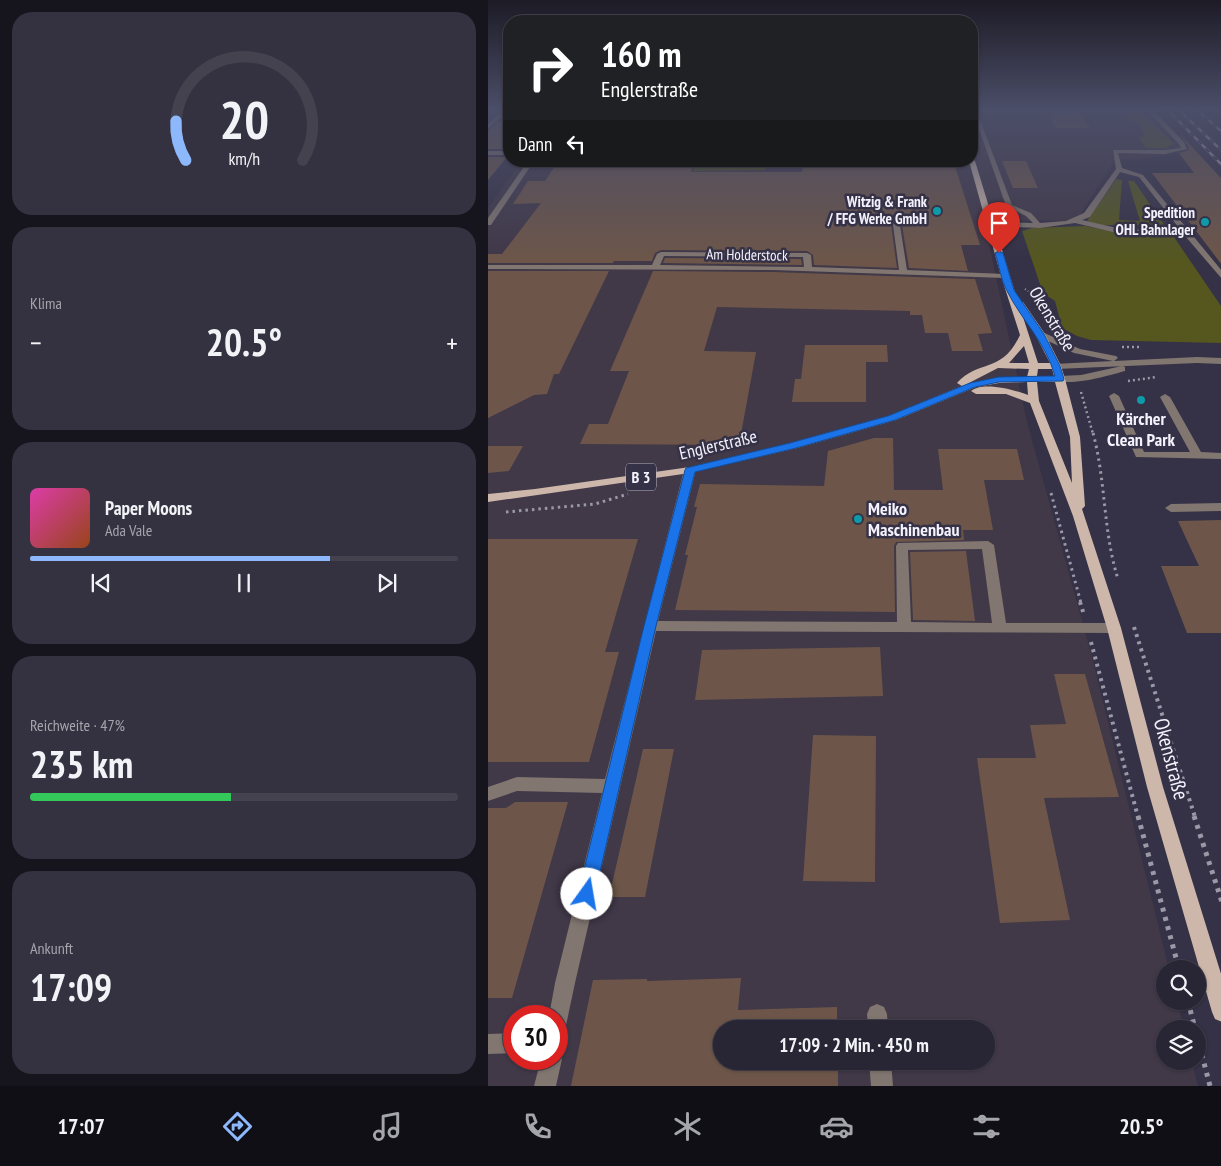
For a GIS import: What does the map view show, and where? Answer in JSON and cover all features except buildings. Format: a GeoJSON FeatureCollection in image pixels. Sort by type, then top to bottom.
{"type":"FeatureCollection","features":[{"type":"Feature","properties":{"kind":"main road","name":"Okenstraße"},"geometry":{"type":"LineString","coordinates":[[974,167],[1005,276],[1034,366],[1032,379],[1034,401],[1079,516],[1114,628],[1155,788],[1222,1012]]}},
{"type":"Feature","properties":{"kind":"main road","name":"Okenstraße"},"geometry":{"type":"LineString","coordinates":[[1010,290],[1040,334],[1056,366],[1060,379],[1075,437],[1079,516]]}},
{"type":"Feature","properties":{"kind":"main road","name":"Englerstraße"},"geometry":{"type":"LineString","coordinates":[[948,393],[967,379],[1000,366],[1018,351],[1025,334]]}},
{"type":"Feature","properties":{"kind":"main road","name":"Englerstraße"},"geometry":{"type":"LineString","coordinates":[[1000,366],[1056,366]]}},
{"type":"Feature","properties":{"kind":"main road","name":"Englerstraße"},"geometry":{"type":"LineString","coordinates":[[488,498],[535,493],[690,470],[793,446],[892,418],[973,384],[999,380],[1060,379]]}},
{"type":"Feature","properties":{"kind":"main road","name":"Englerstraße"},"geometry":{"type":"LineString","coordinates":[[948,393],[1001,389],[1034,401]]}},
{"type":"Feature","properties":{"kind":"street"},"geometry":{"type":"LineString","coordinates":[[992,160],[1009,206],[1027,214],[1037,224]]}},
{"type":"Feature","properties":{"kind":"street"},"geometry":{"type":"LineString","coordinates":[[991,224],[1055,224],[1076,221],[1086,215],[1119,169],[1117,160]]}},
{"type":"Feature","properties":{"kind":"street"},"geometry":{"type":"LineString","coordinates":[[488,224],[527,167]]}},
{"type":"Feature","properties":{"kind":"street"},"geometry":{"type":"LineString","coordinates":[[1119,169],[1141,176],[1222,278]]}},
{"type":"Feature","properties":{"kind":"street"},"geometry":{"type":"LineString","coordinates":[[895,219],[902,272]]}},
{"type":"Feature","properties":{"kind":"street"},"geometry":{"type":"LineString","coordinates":[[1076,221],[1116,230],[1188,234]]}},
{"type":"Feature","properties":{"kind":"street"},"geometry":{"type":"LineString","coordinates":[[654,268],[661,254],[807,255],[808,270]]}},
{"type":"Feature","properties":{"kind":"street","name":"Am Holderstock"},"geometry":{"type":"LineString","coordinates":[[488,266],[808,270],[1005,276]]}},
{"type":"Feature","properties":{"kind":"street"},"geometry":{"type":"LineString","coordinates":[[1040,334],[1087,354],[1151,362]]}},
{"type":"Feature","properties":{"kind":"street"},"geometry":{"type":"LineString","coordinates":[[1056,366],[1222,361]]}},
{"type":"Feature","properties":{"kind":"street"},"geometry":{"type":"LineString","coordinates":[[1060,379],[1080,378],[1151,362]]}},
{"type":"Feature","properties":{"kind":"street"},"geometry":{"type":"LineString","coordinates":[[1114,396],[1140,455],[1222,456]]}},
{"type":"Feature","properties":{"kind":"street"},"geometry":{"type":"LineString","coordinates":[[1165,397],[1197,456]]}},
{"type":"Feature","properties":{"kind":"street"},"geometry":{"type":"LineString","coordinates":[[562,1005],[650,626],[690,470]]}},
{"type":"Feature","properties":{"kind":"street"},"geometry":{"type":"LineString","coordinates":[[1171,508],[1222,507]]}},
{"type":"Feature","properties":{"kind":"street"},"geometry":{"type":"LineString","coordinates":[[904,628],[902,546],[988,545],[1000,628]]}},
{"type":"Feature","properties":{"kind":"street"},"geometry":{"type":"LineString","coordinates":[[650,626],[1114,628]]}},
{"type":"Feature","properties":{"kind":"street"},"geometry":{"type":"LineString","coordinates":[[488,794],[517,784],[612,786]]}},
{"type":"Feature","properties":{"kind":"street"},"geometry":{"type":"LineString","coordinates":[[488,1044],[503,1043]]}},
{"type":"Feature","properties":{"kind":"street"},"geometry":{"type":"LineString","coordinates":[[546,1086],[549,1070]]}},
{"type":"Feature","properties":{"kind":"street"},"geometry":{"type":"LineString","coordinates":[[881,1070],[882,1086]]}},
{"type":"Feature","properties":{"kind":"path"},"geometry":{"type":"LineString","coordinates":[[1024,288],[1041,299],[1050,322]]}},
{"type":"Feature","properties":{"kind":"path"},"geometry":{"type":"LineString","coordinates":[[1127,382],[1165,376]]}},
{"type":"Feature","properties":{"kind":"path"},"geometry":{"type":"LineString","coordinates":[[1085,404],[1100,459],[1111,557],[1120,585]]}},
{"type":"Feature","properties":{"kind":"path"},"geometry":{"type":"LineString","coordinates":[[1050,489],[1177,960]]}},
{"type":"Feature","properties":{"kind":"path"},"geometry":{"type":"LineString","coordinates":[[498,513],[595,504],[636,492]]}},
{"type":"Feature","properties":{"kind":"path"},"geometry":{"type":"LineString","coordinates":[[1132,622],[1222,902]]}},
{"type":"Feature","properties":{"kind":"path"},"geometry":{"type":"LineString","coordinates":[[1206,1070],[1210,1086]]}},
{"type":"Feature","properties":{"kind":"shaded area"},"geometry":{"type":"Polygon","coordinates":[[[978,160],[1116,160],[1076,221],[984,220],[1027,422],[1091,653],[1167,960],[1156,960],[1156,1010],[1179,1010],[1182,1020],[1156,1020],[1156,1070],[1194,1070],[1198,1086],[488,1086],[488,208],[518,167],[978,167],[978,160]]]}},
{"type":"Feature","properties":{"kind":"shaded area"},"geometry":{"type":"Polygon","coordinates":[[[695,167],[765,167],[765,170],[693,171],[695,167]]]}},
{"type":"Feature","properties":{"kind":"shaded area"},"geometry":{"type":"Polygon","coordinates":[[[1116,179],[1122,180],[1119,220],[1140,221],[1128,181],[1134,181],[1165,226],[1103,225],[1087,221],[1116,179]]]}},
{"type":"Feature","properties":{"kind":"shaded area"},"geometry":{"type":"Polygon","coordinates":[[[1085,226],[1110,231],[1174,237],[1221,306],[1221,343],[1091,340],[1077,336],[1062,328],[1055,301],[1043,293],[1022,231],[1032,228],[1085,226]]]}},
{"type":"Feature","properties":{"kind":"railway"},"geometry":{"type":"LineString","coordinates":[[1217,160],[1222,165]]}},
{"type":"Feature","properties":{"kind":"place","name":"Witzig & Frank / FFG Werke GmbH"},"geometry":{"type":"Point","coordinates":[937,211]}},
{"type":"Feature","properties":{"kind":"place","name":"Spedition OHL Bahnlager"},"geometry":{"type":"Point","coordinates":[1205,222]}},
{"type":"Feature","properties":{"kind":"place","name":"Kärcher Clean Park"},"geometry":{"type":"Point","coordinates":[1141,400]}},
{"type":"Feature","properties":{"kind":"place","name":"Meiko Maschinenbau"},"geometry":{"type":"Point","coordinates":[858,519]}},
{"type":"Feature","properties":{"kind":"route"},"geometry":{"type":"LineString","coordinates":[[587,894],[650,626],[690,470],[793,446],[892,418],[973,384],[999,380],[1060,379],[1056,366],[1040,334],[1010,290],[999,253]]}}]}
